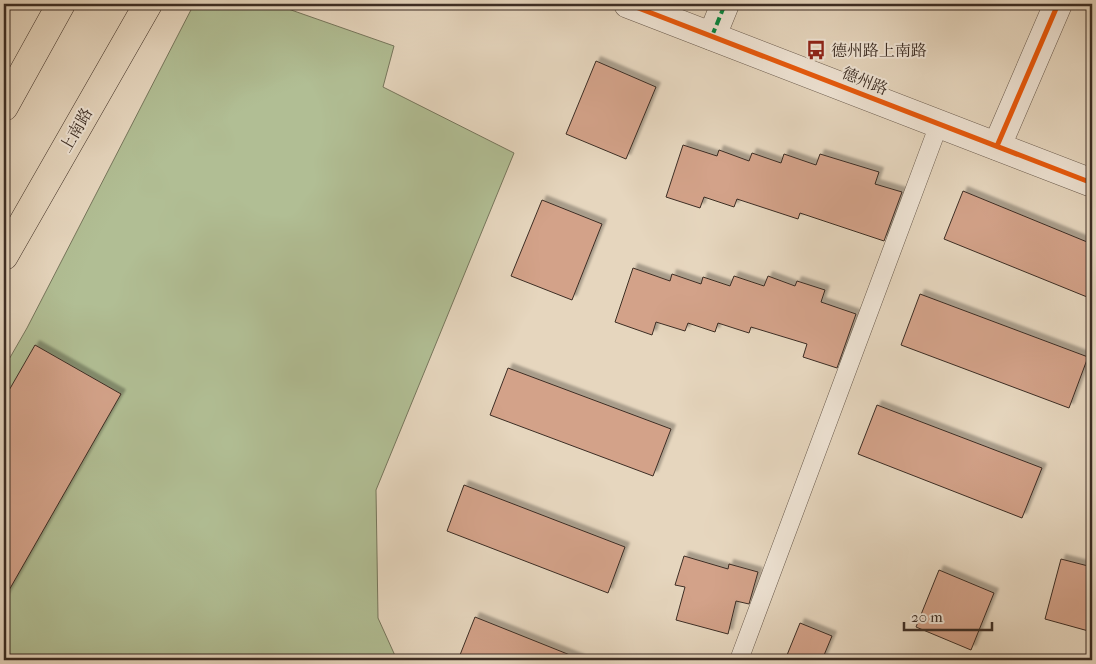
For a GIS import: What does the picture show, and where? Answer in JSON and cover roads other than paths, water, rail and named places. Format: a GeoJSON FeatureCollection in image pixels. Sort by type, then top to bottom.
{"type":"FeatureCollection","features":[{"type":"Feature","properties":{"kind":"main road"},"geometry":{"type":"LineString","coordinates":[[4,107],[61,4]]}},
{"type":"Feature","properties":{"kind":"main road","name":"上南路"},"geometry":{"type":"LineString","coordinates":[[4,256],[148,4]]}},
{"type":"Feature","properties":{"kind":"street","name":"德州路"},"geometry":{"type":"LineString","coordinates":[[628,4],[1092,183]]}},
{"type":"Feature","properties":{"kind":"street"},"geometry":{"type":"LineString","coordinates":[[712,36],[725,4]]}},
{"type":"Feature","properties":{"kind":"street"},"geometry":{"type":"LineString","coordinates":[[997,146],[1058,4]]}},
{"type":"Feature","properties":{"kind":"lane"},"geometry":{"type":"LineString","coordinates":[[738,660],[939,124]]}},
{"type":"Feature","properties":{"kind":"place","name":"德州路上南路"},"geometry":{"type":"Point","coordinates":[816,50]}}]}
